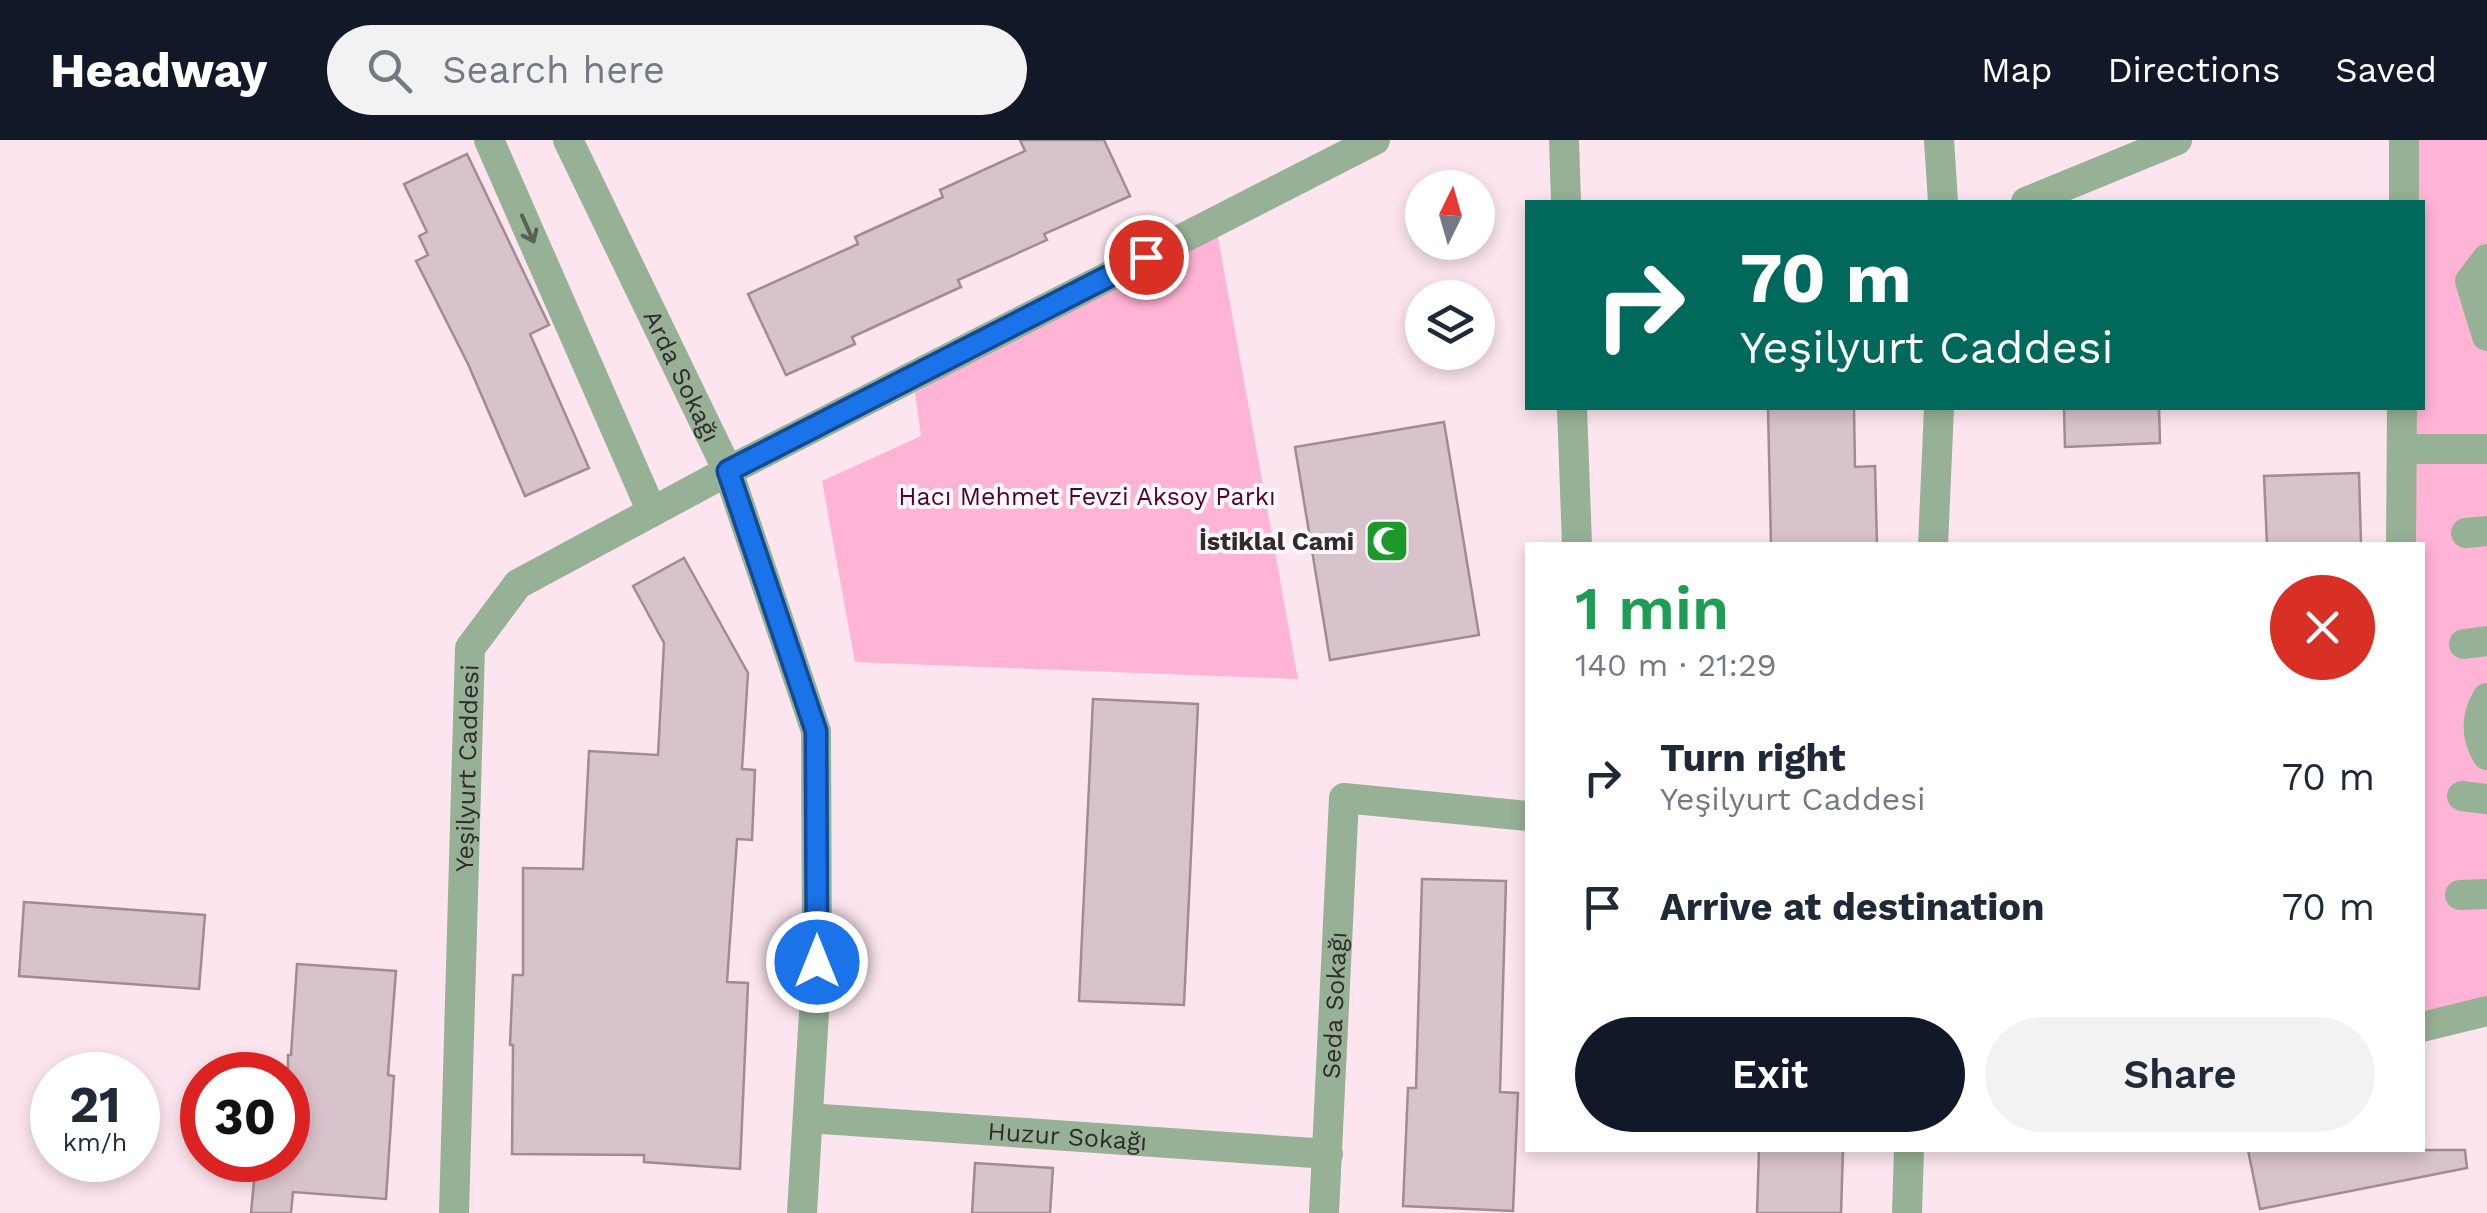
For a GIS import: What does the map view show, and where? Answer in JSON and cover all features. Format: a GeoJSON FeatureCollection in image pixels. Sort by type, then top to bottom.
{"type":"FeatureCollection","features":[{"type":"Feature","properties":{"kind":"street"},"geometry":{"type":"LineString","coordinates":[[489,140],[652,512]]}},
{"type":"Feature","properties":{"kind":"street","name":"Arda Sokağı"},"geometry":{"type":"LineString","coordinates":[[568,140],[728,471],[816,731],[817,962],[802,1213]]}},
{"type":"Feature","properties":{"kind":"street","name":"Yeşilyurt Caddesi"},"geometry":{"type":"LineString","coordinates":[[454,1213],[470,648],[518,584],[728,471],[1375,140]]}},
{"type":"Feature","properties":{"kind":"street"},"geometry":{"type":"LineString","coordinates":[[1564,140],[1566,200]]}},
{"type":"Feature","properties":{"kind":"street"},"geometry":{"type":"LineString","coordinates":[[1939,140],[1944,200]]}},
{"type":"Feature","properties":{"kind":"street"},"geometry":{"type":"LineString","coordinates":[[2031,200],[2178,140]]}},
{"type":"Feature","properties":{"kind":"street"},"geometry":{"type":"LineString","coordinates":[[2404,140],[2404,200]]}},
{"type":"Feature","properties":{"kind":"street"},"geometry":{"type":"LineString","coordinates":[[2487,259],[2470,280],[2487,336]]}},
{"type":"Feature","properties":{"kind":"street"},"geometry":{"type":"LineString","coordinates":[[1572,410],[1576,542]]}},
{"type":"Feature","properties":{"kind":"street"},"geometry":{"type":"LineString","coordinates":[[1933,542],[1939,410]]}},
{"type":"Feature","properties":{"kind":"street"},"geometry":{"type":"LineString","coordinates":[[2401,542],[2402,410]]}},
{"type":"Feature","properties":{"kind":"street"},"geometry":{"type":"LineString","coordinates":[[2402,449],[2487,449]]}},
{"type":"Feature","properties":{"kind":"street"},"geometry":{"type":"LineString","coordinates":[[2487,698],[2478,719],[2478,736],[2487,755]]}},
{"type":"Feature","properties":{"kind":"street","name":"Seda Sokağı"},"geometry":{"type":"LineString","coordinates":[[1324,1213],[1344,798],[1525,816]]}},
{"type":"Feature","properties":{"kind":"street"},"geometry":{"type":"LineString","coordinates":[[2425,1026],[2487,1012]]}},
{"type":"Feature","properties":{"kind":"street","name":"Huzur Sokağı"},"geometry":{"type":"LineString","coordinates":[[808,1118],[1328,1154]]}},
{"type":"Feature","properties":{"kind":"street"},"geometry":{"type":"LineString","coordinates":[[1906,1213],[1909,1152]]}},
{"type":"Feature","properties":{"kind":"green space"},"geometry":{"type":"Polygon","coordinates":[[[2404,140],[2487,140],[2487,1011],[2425,1026],[2425,542],[2401,542],[2402,410],[2425,410],[2425,200],[2404,200],[2404,140]]]}},
{"type":"Feature","properties":{"kind":"green space","name":"Hacı Mehmet Fevzi Aksoy Parkı"},"geometry":{"type":"Polygon","coordinates":[[[1215,221],[1298,679],[855,662],[822,481],[921,436],[915,393],[1215,221]]]}},
{"type":"Feature","properties":{"kind":"building"},"geometry":{"type":"Polygon","coordinates":[[[1020,140],[1104,140],[1130,196],[1044,234],[1047,240],[958,280],[961,287],[852,337],[855,344],[786,375],[748,294],[858,244],[855,237],[943,197],[940,190],[1025,151],[1020,140]]]}},
{"type":"Feature","properties":{"kind":"building"},"geometry":{"type":"Polygon","coordinates":[[[467,154],[549,325],[530,334],[589,468],[525,496],[468,364],[416,261],[428,255],[419,236],[427,232],[404,184],[467,154]]]}},
{"type":"Feature","properties":{"kind":"building"},"geometry":{"type":"Polygon","coordinates":[[[1768,410],[1854,410],[1855,467],[1875,466],[1877,542],[1771,542],[1768,410]]]}},
{"type":"Feature","properties":{"kind":"building"},"geometry":{"type":"Polygon","coordinates":[[[2064,410],[2159,410],[2160,443],[2065,447],[2064,410]]]}},
{"type":"Feature","properties":{"kind":"building","name":"İstiklal Cami"},"geometry":{"type":"Polygon","coordinates":[[[1444,422],[1479,635],[1330,660],[1295,447],[1444,422]]]}},
{"type":"Feature","properties":{"kind":"building"},"geometry":{"type":"Polygon","coordinates":[[[2359,473],[2361,542],[2267,542],[2264,476],[2359,473]]]}},
{"type":"Feature","properties":{"kind":"building"},"geometry":{"type":"Polygon","coordinates":[[[684,558],[748,673],[742,769],[755,770],[752,840],[737,839],[727,982],[748,983],[740,1169],[644,1162],[644,1155],[512,1154],[510,1045],[513,975],[523,975],[523,868],[583,869],[589,751],[658,755],[664,643],[633,586],[684,558]]]}},
{"type":"Feature","properties":{"kind":"building"},"geometry":{"type":"Polygon","coordinates":[[[1093,699],[1198,704],[1184,1005],[1079,1001],[1093,699]]]}},
{"type":"Feature","properties":{"kind":"building"},"geometry":{"type":"Polygon","coordinates":[[[1422,879],[1506,881],[1500,1092],[1518,1093],[1513,1211],[1403,1206],[1408,1088],[1416,1088],[1422,879]]]}},
{"type":"Feature","properties":{"kind":"building"},"geometry":{"type":"Polygon","coordinates":[[[24,902],[205,915],[199,989],[19,976],[24,902]]]}},
{"type":"Feature","properties":{"kind":"building"},"geometry":{"type":"Polygon","coordinates":[[[297,964],[396,971],[388,1075],[394,1076],[386,1199],[293,1192],[291,1213],[251,1213],[254,1182],[310,1182],[310,1052],[291,1052],[297,964]]]}},
{"type":"Feature","properties":{"kind":"building"},"geometry":{"type":"Polygon","coordinates":[[[2465,1150],[2467,1168],[2260,1209],[2248,1152],[2465,1150]]]}},
{"type":"Feature","properties":{"kind":"building"},"geometry":{"type":"Polygon","coordinates":[[[1759,1152],[1843,1152],[1841,1213],[1757,1213],[1759,1152]]]}},
{"type":"Feature","properties":{"kind":"building"},"geometry":{"type":"Polygon","coordinates":[[[975,1163],[1053,1168],[1050,1213],[972,1213],[975,1163]]]}},
{"type":"Feature","properties":{"kind":"place","name":"İstiklal Cami"},"geometry":{"type":"Point","coordinates":[1387,541]}},
{"type":"Feature","properties":{"kind":"route"},"geometry":{"type":"LineString","coordinates":[[817,962],[816,731],[728,471],[1146,257]]}}]}
